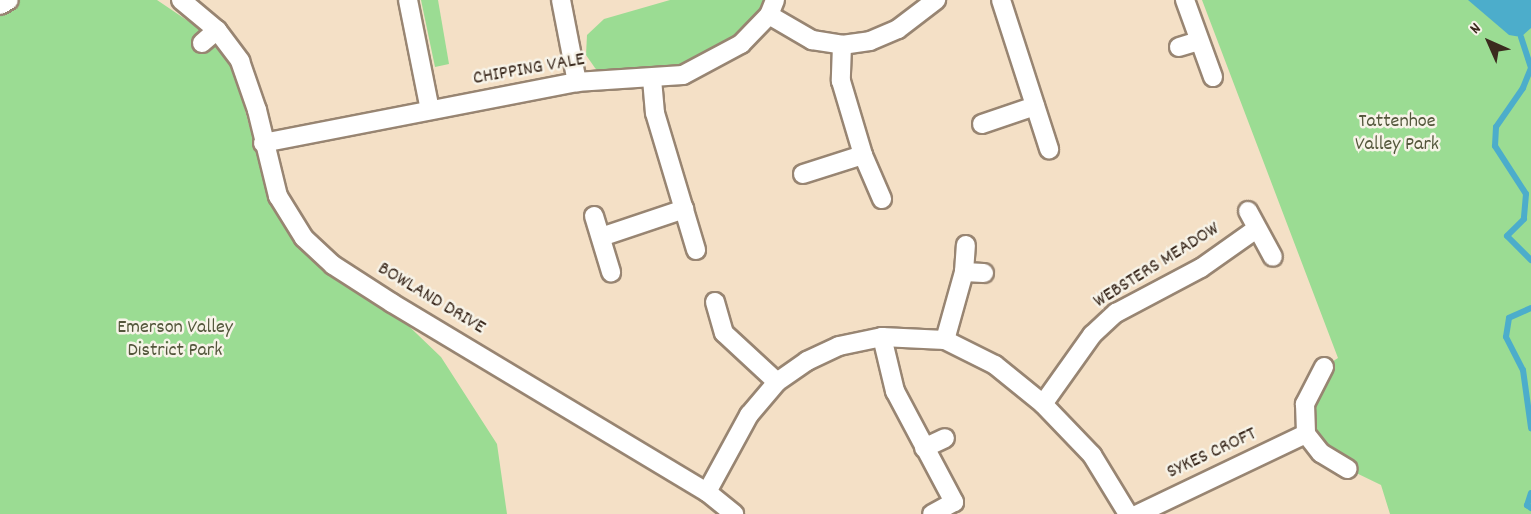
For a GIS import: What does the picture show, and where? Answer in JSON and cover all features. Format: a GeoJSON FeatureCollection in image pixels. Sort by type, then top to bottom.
{"type":"FeatureCollection","features":[{"type":"Feature","properties":{"kind":"street"},"geometry":{"type":"LineString","coordinates":[[0,5],[9,0]]}},
{"type":"Feature","properties":{"kind":"street","name":"BOWLAND DRIVE"},"geometry":{"type":"LineString","coordinates":[[181,0],[217,30],[240,61],[278,196],[304,238],[333,265],[707,492],[734,514]]}},
{"type":"Feature","properties":{"kind":"street"},"geometry":{"type":"LineString","coordinates":[[408,0],[430,110]]}},
{"type":"Feature","properties":{"kind":"street"},"geometry":{"type":"LineString","coordinates":[[561,0],[577,82]]}},
{"type":"Feature","properties":{"kind":"street"},"geometry":{"type":"LineString","coordinates":[[772,8],[812,40],[842,45],[870,41],[898,29],[936,0]]}},
{"type":"Feature","properties":{"kind":"street"},"geometry":{"type":"LineString","coordinates":[[1001,0],[1049,149]]}},
{"type":"Feature","properties":{"kind":"street"},"geometry":{"type":"LineString","coordinates":[[1185,0],[1213,77]]}},
{"type":"Feature","properties":{"kind":"street","name":"CHIPPING VALE"},"geometry":{"type":"LineString","coordinates":[[264,143],[577,82],[652,80],[683,75],[706,65],[741,44],[772,8]]}},
{"type":"Feature","properties":{"kind":"street"},"geometry":{"type":"LineString","coordinates":[[202,43],[217,30]]}},
{"type":"Feature","properties":{"kind":"street"},"geometry":{"type":"LineString","coordinates":[[1179,47],[1199,41]]}},
{"type":"Feature","properties":{"kind":"street"},"geometry":{"type":"LineString","coordinates":[[842,45],[841,81],[863,155],[882,200]]}},
{"type":"Feature","properties":{"kind":"street"},"geometry":{"type":"LineString","coordinates":[[652,80],[655,113],[696,250]]}},
{"type":"Feature","properties":{"kind":"street"},"geometry":{"type":"LineString","coordinates":[[982,124],[1035,106]]}},
{"type":"Feature","properties":{"kind":"street"},"geometry":{"type":"LineString","coordinates":[[803,174],[863,155]]}},
{"type":"Feature","properties":{"kind":"street"},"geometry":{"type":"LineString","coordinates":[[601,237],[684,208]]}},
{"type":"Feature","properties":{"kind":"street"},"geometry":{"type":"LineString","coordinates":[[1248,211],[1273,257]]}},
{"type":"Feature","properties":{"kind":"street"},"geometry":{"type":"LineString","coordinates":[[594,216],[611,272]]}},
{"type":"Feature","properties":{"kind":"street","name":"WEBSTERS MEADOW"},"geometry":{"type":"LineString","coordinates":[[1043,404],[1092,335],[1116,313],[1202,268],[1256,229]]}},
{"type":"Feature","properties":{"kind":"street"},"geometry":{"type":"LineString","coordinates":[[945,340],[964,272],[966,245]]}},
{"type":"Feature","properties":{"kind":"street"},"geometry":{"type":"LineString","coordinates":[[964,272],[984,273]]}},
{"type":"Feature","properties":{"kind":"street"},"geometry":{"type":"LineString","coordinates":[[715,302],[724,333],[777,382]]}},
{"type":"Feature","properties":{"kind":"street"},"geometry":{"type":"LineString","coordinates":[[707,492],[749,416],[777,382],[839,346],[882,337],[945,340],[995,366],[1043,404],[1092,455],[1128,514]]}},
{"type":"Feature","properties":{"kind":"street"},"geometry":{"type":"LineString","coordinates":[[882,337],[895,391],[954,502],[932,514]]}},
{"type":"Feature","properties":{"kind":"street"},"geometry":{"type":"LineString","coordinates":[[1324,367],[1305,404],[1306,434],[1321,453],[1348,470]]}},
{"type":"Feature","properties":{"kind":"street","name":"SYKES CROFT"},"geometry":{"type":"LineString","coordinates":[[1138,514],[1306,434]]}},
{"type":"Feature","properties":{"kind":"street"},"geometry":{"type":"LineString","coordinates":[[924,448],[945,438]]}},
{"type":"Feature","properties":{"kind":"green space","name":"Emerson Valley District Park"},"geometry":{"type":"Polygon","coordinates":[[[18,0],[157,0],[228,48],[257,154],[317,238],[441,357],[497,444],[507,514],[0,514],[0,14],[18,0]]]}},
{"type":"Feature","properties":{"kind":"green space"},"geometry":{"type":"Polygon","coordinates":[[[421,0],[438,0],[449,64],[435,67],[421,0]]]}},
{"type":"Feature","properties":{"kind":"green space"},"geometry":{"type":"Polygon","coordinates":[[[670,0],[767,0],[759,17],[728,46],[695,63],[651,71],[600,73],[595,68],[586,55],[587,35],[604,19],[670,0]]]}},
{"type":"Feature","properties":{"kind":"green space","name":"Tattenhoe Valley Park"},"geometry":{"type":"Polygon","coordinates":[[[1202,0],[1531,0],[1531,514],[1390,514],[1381,485],[1348,469],[1306,434],[1324,367],[1338,358],[1202,0]]]}},
{"type":"Feature","properties":{"kind":"water"},"geometry":{"type":"Polygon","coordinates":[[[1468,0],[1531,0],[1531,28],[1521,37],[1509,35],[1468,0]]]}},
{"type":"Feature","properties":{"kind":"waterway"},"geometry":{"type":"LineString","coordinates":[[1521,37],[1531,68],[1523,88],[1496,127],[1495,146],[1526,194],[1524,219],[1507,236],[1531,260]]}},
{"type":"Feature","properties":{"kind":"waterway"},"geometry":{"type":"LineString","coordinates":[[1531,308],[1509,318],[1506,337],[1523,370],[1531,428]]}},
{"type":"Feature","properties":{"kind":"waterway"},"geometry":{"type":"LineString","coordinates":[[1531,493],[1527,505],[1531,508]]}}]}
